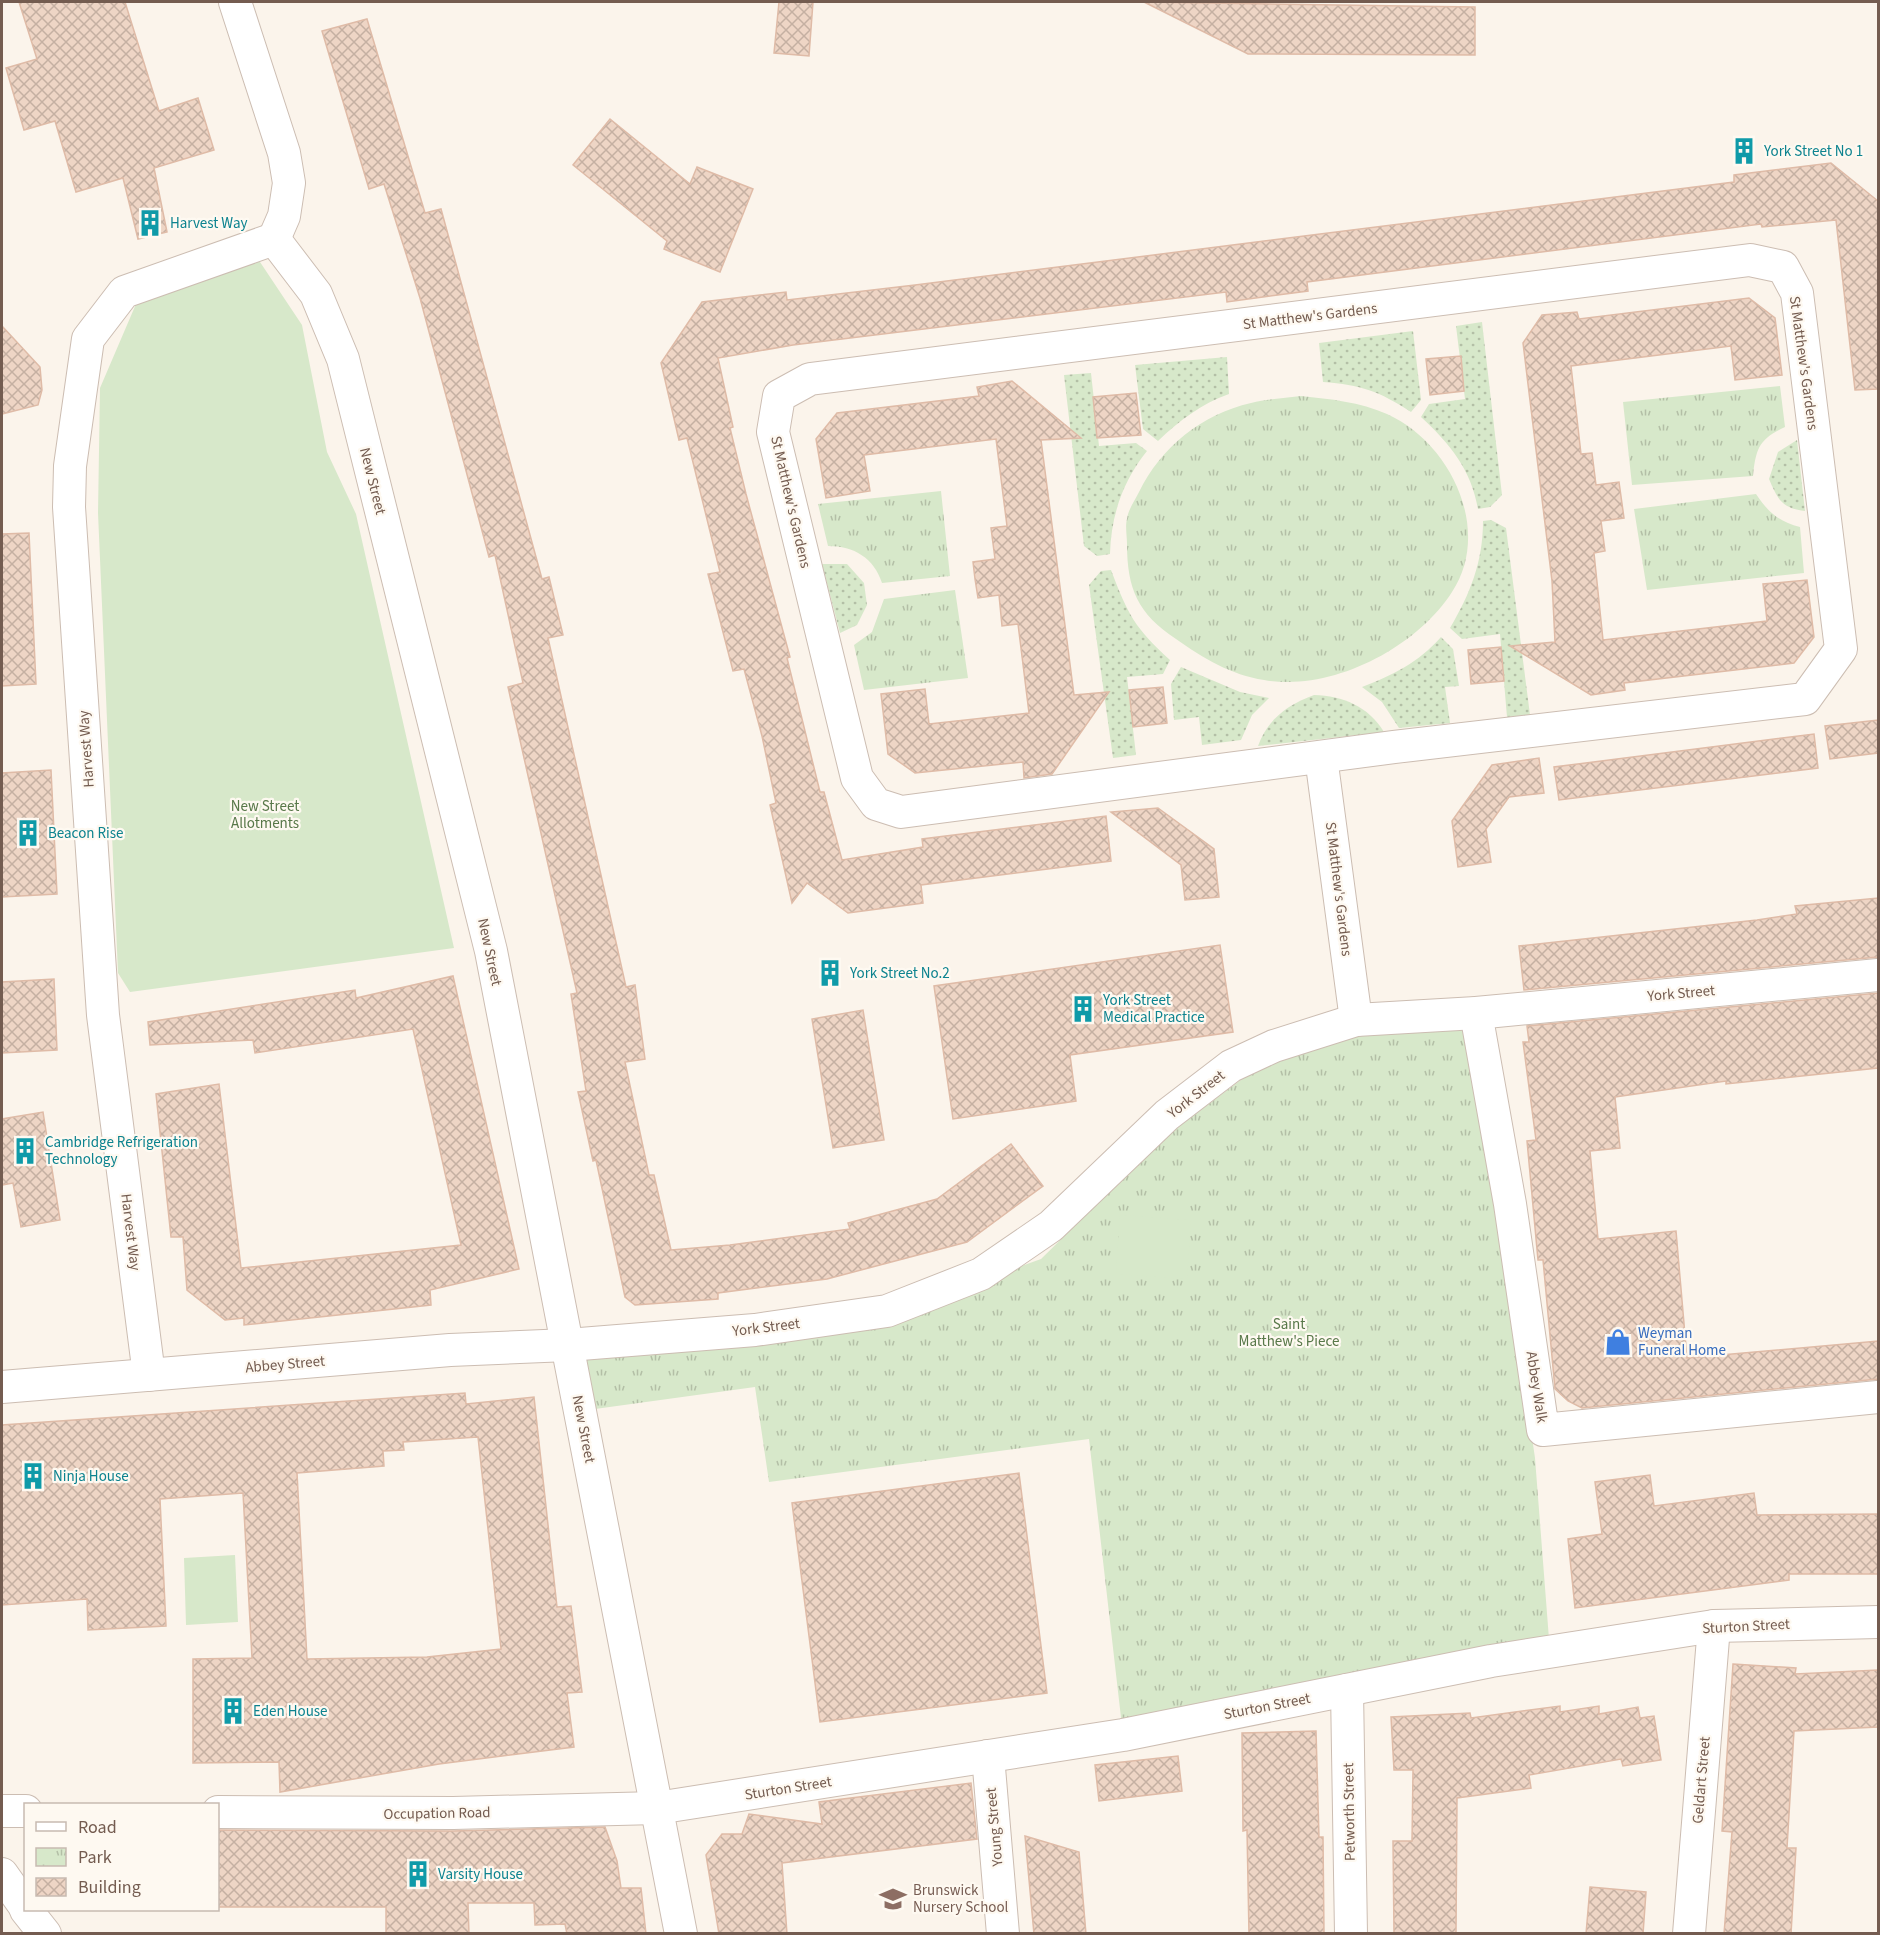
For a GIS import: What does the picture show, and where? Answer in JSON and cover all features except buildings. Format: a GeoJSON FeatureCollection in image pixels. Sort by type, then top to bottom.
{"type":"FeatureCollection","features":[{"type":"Feature","properties":{"kind":"street"},"geometry":{"type":"LineString","coordinates":[[235,2],[284,153],[289,183],[284,216],[274,239]]}},
{"type":"Feature","properties":{"kind":"street","name":"New Street"},"geometry":{"type":"LineString","coordinates":[[274,239],[316,294],[343,359],[491,951],[681,1934]]}},
{"type":"Feature","properties":{"kind":"street","name":"Harvest Way"},"geometry":{"type":"LineString","coordinates":[[149,1375],[103,1015],[69,507],[70,466],[88,339],[124,292],[274,239]]}},
{"type":"Feature","properties":{"kind":"street","name":"St Matthew's Gardens"},"geometry":{"type":"LineString","coordinates":[[1750,260],[1783,267],[1797,293],[1841,649],[1805,699],[1321,757],[901,812],[876,804],[857,778],[773,432],[779,396],[810,379],[1750,260]]}},
{"type":"Feature","properties":{"kind":"street","name":"St Matthew's Gardens"},"geometry":{"type":"LineString","coordinates":[[1321,757],[1356,1020]]}},
{"type":"Feature","properties":{"kind":"street","name":"York Street"},"geometry":{"type":"LineString","coordinates":[[568,1345],[755,1330],[887,1311],[981,1274],[1051,1226],[1167,1115],[1231,1066],[1274,1046],[1356,1020],[1476,1013],[1878,975]]}},
{"type":"Feature","properties":{"kind":"street","name":"Abbey Walk"},"geometry":{"type":"LineString","coordinates":[[1476,1013],[1510,1204],[1543,1430],[1878,1397]]}},
{"type":"Feature","properties":{"kind":"street","name":"Abbey Street"},"geometry":{"type":"LineString","coordinates":[[2,1387],[450,1350],[568,1345]]}},
{"type":"Feature","properties":{"kind":"street","name":"Sturton Street"},"geometry":{"type":"LineString","coordinates":[[657,1808],[1131,1734],[1491,1661],[1714,1626],[1878,1622]]}},
{"type":"Feature","properties":{"kind":"street","name":"Geldart Street"},"geometry":{"type":"LineString","coordinates":[[1689,1934],[1714,1626]]}},
{"type":"Feature","properties":{"kind":"street","name":"Petworth Street"},"geometry":{"type":"LineString","coordinates":[[1347,1690],[1351,1934]]}},
{"type":"Feature","properties":{"kind":"street","name":"Young Street"},"geometry":{"type":"LineString","coordinates":[[988,1756],[1003,1934]]}},
{"type":"Feature","properties":{"kind":"street","name":"Occupation Road"},"geometry":{"type":"LineString","coordinates":[[219,1812],[453,1814],[657,1808]]}},
{"type":"Feature","properties":{"kind":"street"},"geometry":{"type":"LineString","coordinates":[[2,1811],[24,1811]]}},
{"type":"Feature","properties":{"kind":"street"},"geometry":{"type":"LineString","coordinates":[[2,1874],[24,1906]]}},
{"type":"Feature","properties":{"kind":"street"},"geometry":{"type":"LineString","coordinates":[[28,1911],[45,1934]]}},
{"type":"Feature","properties":{"kind":"green space","name":"New Street Allotments"},"geometry":{"type":"Polygon","coordinates":[[[256,256],[302,325],[327,452],[356,514],[454,948],[130,992],[118,973],[98,513],[100,388],[136,304],[256,256]]]}},
{"type":"Feature","properties":{"kind":"green space"},"geometry":{"type":"Polygon","coordinates":[[[1482,322],[1502,495],[1490,507],[1478,509],[1465,469],[1450,447],[1421,417],[1429,404],[1465,399],[1456,326],[1482,322]]]}},
{"type":"Feature","properties":{"kind":"green space"},"geometry":{"type":"Polygon","coordinates":[[[1413,331],[1421,400],[1411,412],[1369,390],[1323,382],[1319,343],[1413,331]]]}},
{"type":"Feature","properties":{"kind":"green space"},"geometry":{"type":"Polygon","coordinates":[[[1227,357],[1229,394],[1191,413],[1158,441],[1143,429],[1135,365],[1227,357]]]}},
{"type":"Feature","properties":{"kind":"green space"},"geometry":{"type":"Polygon","coordinates":[[[1091,373],[1099,446],[1136,443],[1147,451],[1131,474],[1120,499],[1113,526],[1110,554],[1097,556],[1084,546],[1064,375],[1091,373]]]}},
{"type":"Feature","properties":{"kind":"green space"},"geometry":{"type":"Polygon","coordinates":[[[1780,386],[1785,427],[1769,436],[1760,446],[1753,476],[1632,485],[1623,402],[1780,386]]]}},
{"type":"Feature","properties":{"kind":"green space"},"geometry":{"type":"Polygon","coordinates":[[[1301,396],[1356,404],[1387,414],[1410,427],[1430,445],[1446,466],[1458,490],[1466,516],[1468,542],[1464,568],[1452,592],[1417,631],[1395,648],[1370,662],[1317,679],[1290,682],[1264,680],[1229,670],[1207,659],[1152,620],[1137,599],[1132,587],[1126,522],[1130,509],[1159,461],[1171,447],[1200,424],[1233,408],[1251,403],[1301,396]]]}},
{"type":"Feature","properties":{"kind":"green space"},"geometry":{"type":"Polygon","coordinates":[[[1797,440],[1805,511],[1791,508],[1782,502],[1769,479],[1778,452],[1797,440]]]}},
{"type":"Feature","properties":{"kind":"green space"},"geometry":{"type":"Polygon","coordinates":[[[941,491],[950,576],[882,583],[874,567],[862,555],[846,548],[828,546],[818,504],[941,491]]]}},
{"type":"Feature","properties":{"kind":"green space"},"geometry":{"type":"Polygon","coordinates":[[[1756,494],[1775,515],[1800,527],[1804,573],[1647,590],[1634,509],[1756,494]]]}},
{"type":"Feature","properties":{"kind":"green space"},"geometry":{"type":"Polygon","coordinates":[[[1491,520],[1506,528],[1530,715],[1507,717],[1500,634],[1462,639],[1450,628],[1464,603],[1474,577],[1481,550],[1483,521],[1491,520]]]}},
{"type":"Feature","properties":{"kind":"green space"},"geometry":{"type":"Polygon","coordinates":[[[822,564],[847,564],[864,583],[867,605],[857,625],[840,633],[822,564]]]}},
{"type":"Feature","properties":{"kind":"green space"},"geometry":{"type":"Polygon","coordinates":[[[1111,570],[1122,599],[1134,620],[1148,639],[1170,660],[1163,674],[1127,677],[1136,755],[1113,758],[1089,585],[1101,571],[1111,570]]]}},
{"type":"Feature","properties":{"kind":"green space"},"geometry":{"type":"Polygon","coordinates":[[[955,590],[968,678],[864,690],[854,645],[872,632],[884,599],[955,590]]]}},
{"type":"Feature","properties":{"kind":"green space"},"geometry":{"type":"Polygon","coordinates":[[[1441,637],[1453,649],[1459,686],[1445,687],[1450,723],[1399,728],[1382,702],[1362,687],[1404,667],[1423,654],[1441,637]]]}},
{"type":"Feature","properties":{"kind":"green space"},"geometry":{"type":"Polygon","coordinates":[[[1181,667],[1240,692],[1269,698],[1252,715],[1241,740],[1202,745],[1199,717],[1174,720],[1171,684],[1181,667]]]}},
{"type":"Feature","properties":{"kind":"green space"},"geometry":{"type":"Polygon","coordinates":[[[1314,695],[1345,700],[1354,704],[1370,715],[1384,732],[1258,746],[1267,728],[1280,714],[1295,703],[1314,695]]]}},
{"type":"Feature","properties":{"kind":"green space","name":"Saint Matthew's Piece"},"geometry":{"type":"Polygon","coordinates":[[[1472,1027],[1535,1458],[1550,1652],[1123,1735],[1089,1439],[769,1482],[755,1387],[595,1409],[585,1356],[988,1278],[1041,1259],[1165,1137],[1270,1058],[1358,1029],[1472,1027]]]}},
{"type":"Feature","properties":{"kind":"green space"},"geometry":{"type":"Polygon","coordinates":[[[1120,1215],[1191,1220],[1187,1279],[1116,1274],[1120,1215]]]}},
{"type":"Feature","properties":{"kind":"green space"},"geometry":{"type":"Polygon","coordinates":[[[235,1555],[238,1622],[186,1625],[184,1558],[235,1555]]]}},
{"type":"Feature","properties":{"kind":"place","name":"York Street No 1"},"geometry":{"type":"Point","coordinates":[1744,151]}},
{"type":"Feature","properties":{"kind":"place","name":"Harvest Way"},"geometry":{"type":"Point","coordinates":[150,223]}},
{"type":"Feature","properties":{"kind":"place","name":"Beacon Rise"},"geometry":{"type":"Point","coordinates":[28,833]}},
{"type":"Feature","properties":{"kind":"place","name":"York Street No.2"},"geometry":{"type":"Point","coordinates":[830,973]}},
{"type":"Feature","properties":{"kind":"place","name":"York Street Medical Practice"},"geometry":{"type":"Point","coordinates":[1083,1009]}},
{"type":"Feature","properties":{"kind":"place","name":"Cambridge Refrigeration Technology"},"geometry":{"type":"Point","coordinates":[25,1151]}},
{"type":"Feature","properties":{"kind":"place","name":"Weyman Funeral Home"},"geometry":{"type":"Point","coordinates":[1618,1342]}},
{"type":"Feature","properties":{"kind":"place","name":"Ninja House"},"geometry":{"type":"Point","coordinates":[33,1476]}},
{"type":"Feature","properties":{"kind":"place","name":"Eden House"},"geometry":{"type":"Point","coordinates":[233,1711]}},
{"type":"Feature","properties":{"kind":"place","name":"Varsity House"},"geometry":{"type":"Point","coordinates":[418,1874]}},
{"type":"Feature","properties":{"kind":"place","name":"Brunswick Nursery School"},"geometry":{"type":"Point","coordinates":[893,1899]}}]}
